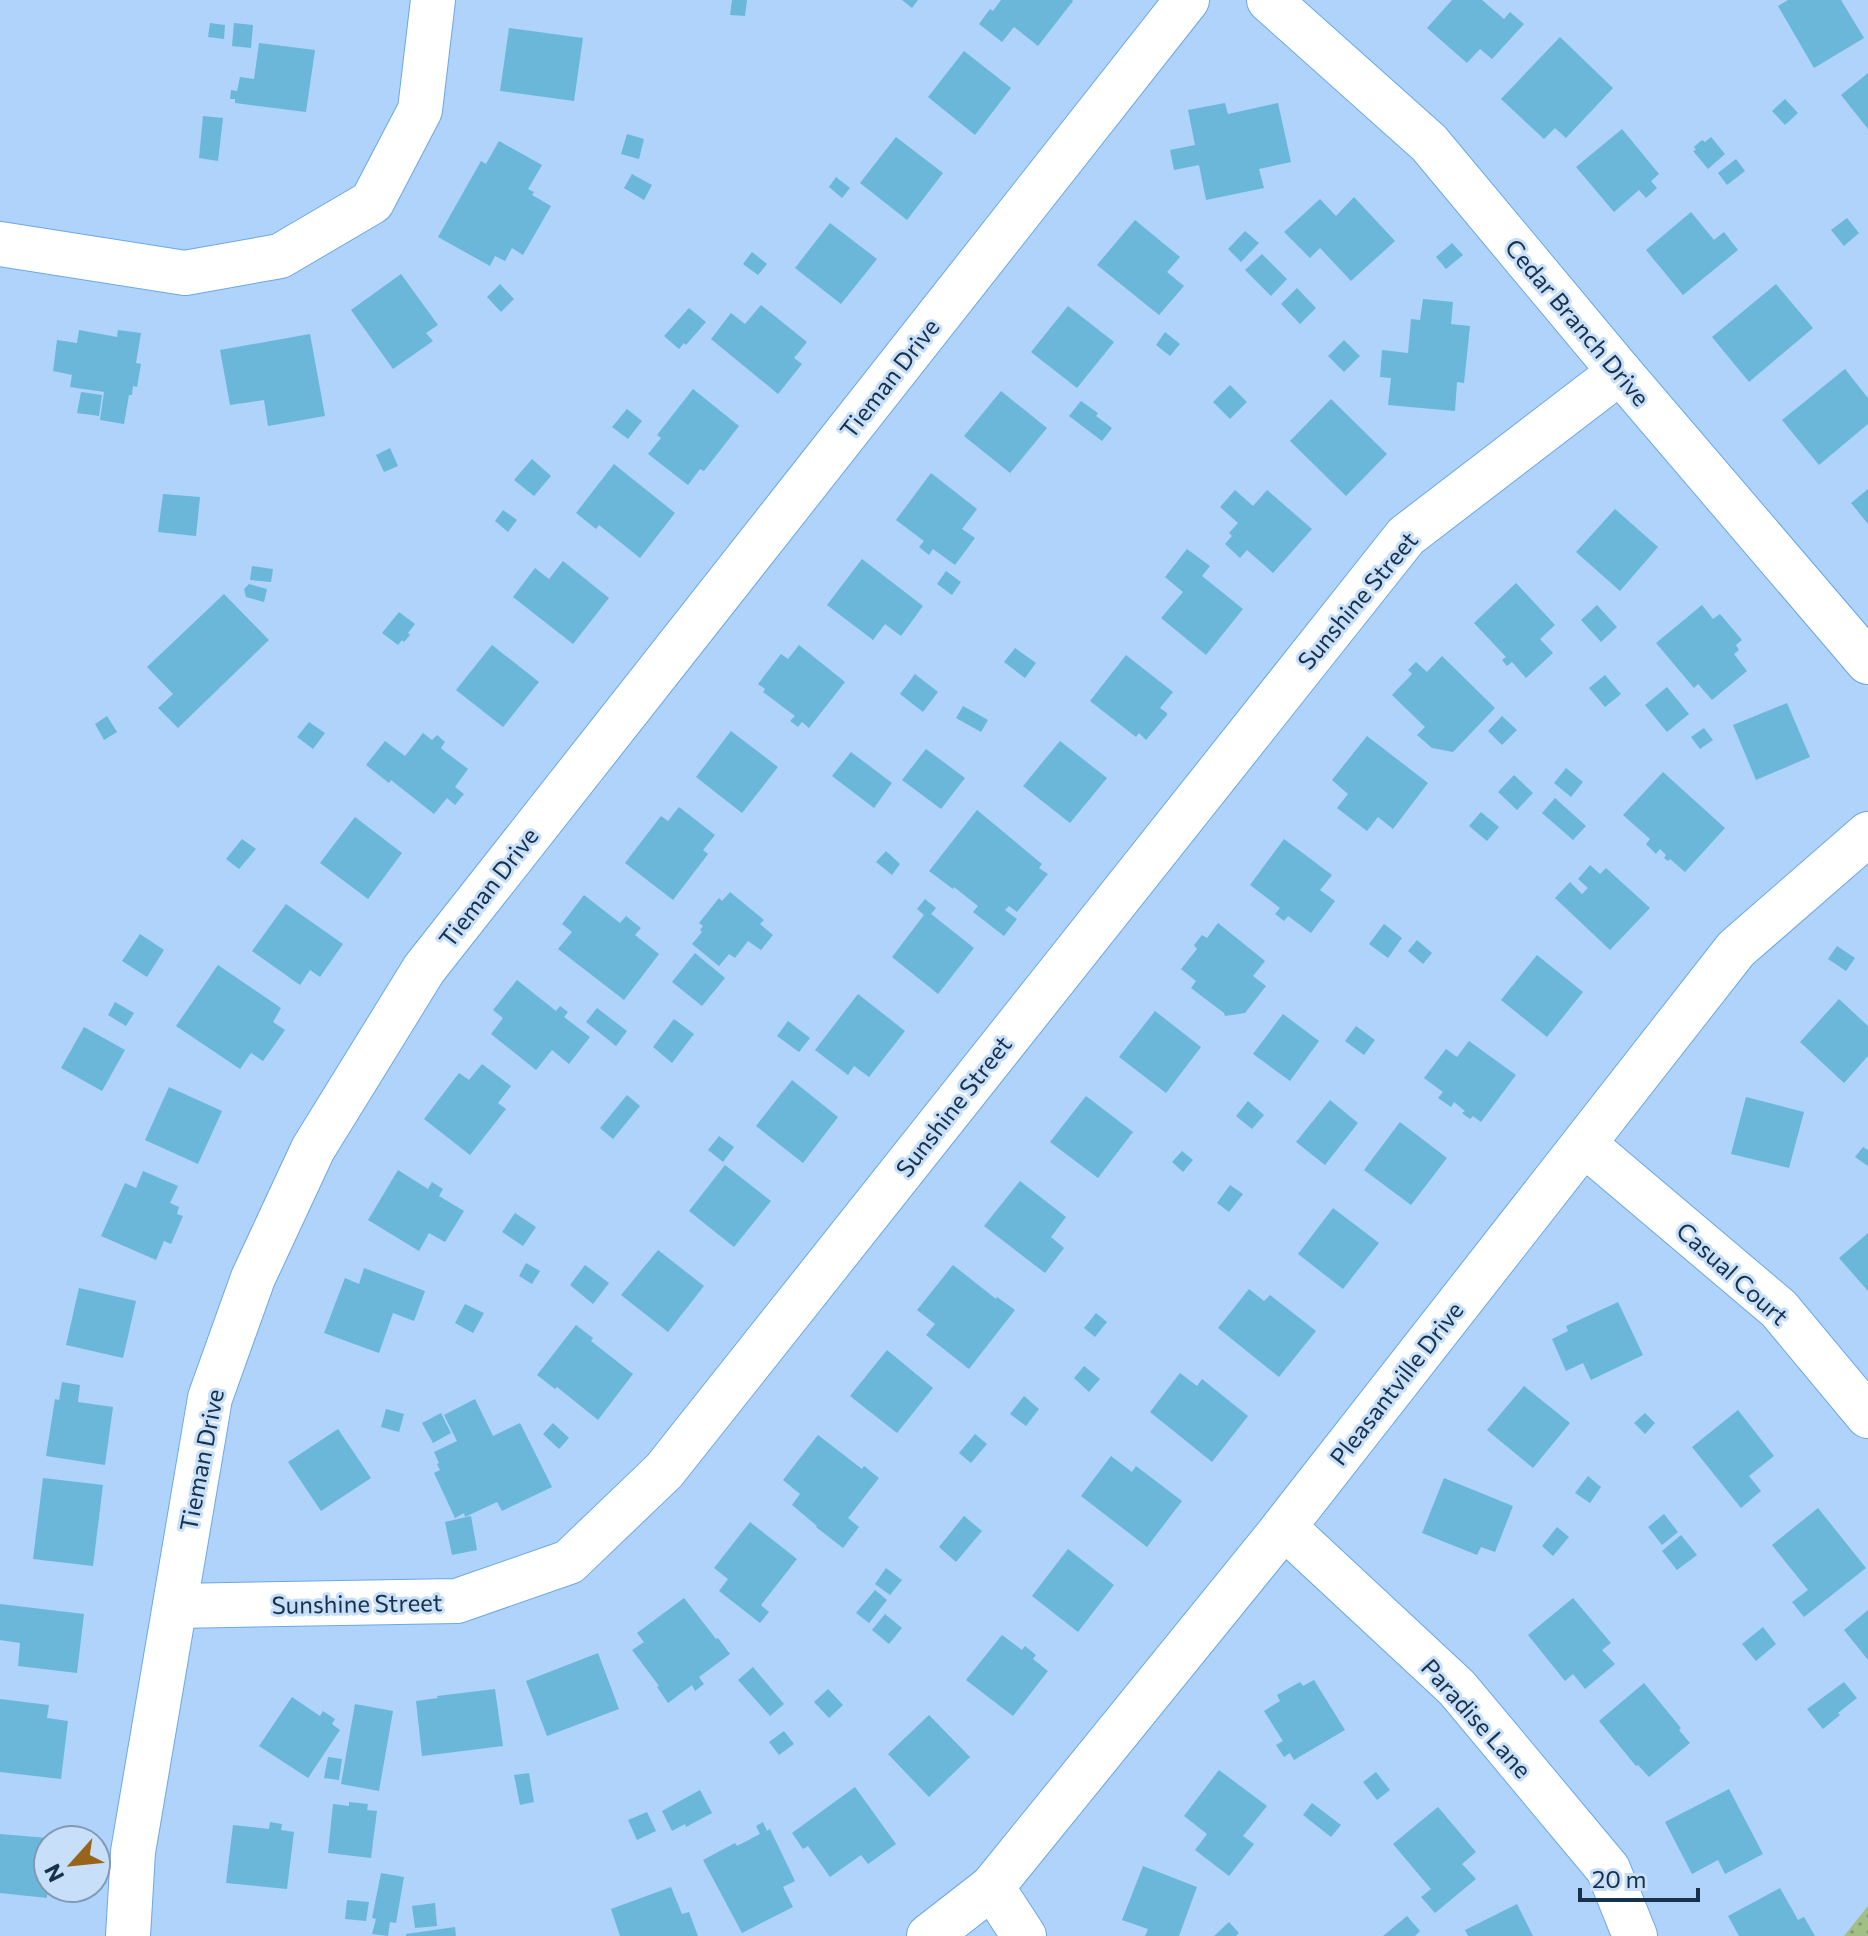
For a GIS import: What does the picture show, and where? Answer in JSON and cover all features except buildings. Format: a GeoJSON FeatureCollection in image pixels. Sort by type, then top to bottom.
{"type":"FeatureCollection","features":[{"type":"Feature","properties":{"kind":"street"},"geometry":{"type":"LineString","coordinates":[[0,244],[185,273],[280,256],[372,202],[420,110],[433,0]]}},
{"type":"Feature","properties":{"kind":"street","name":"Tieman Drive"},"geometry":{"type":"LineString","coordinates":[[128,1936],[133,1852],[210,1398],[253,1278],[313,1149],[424,969],[1187,0]]}},
{"type":"Feature","properties":{"kind":"street","name":"Cedar Branch Drive"},"geometry":{"type":"LineString","coordinates":[[1269,0],[1429,143],[1868,662]]}},
{"type":"Feature","properties":{"kind":"street","name":"Sunshine Street"},"geometry":{"type":"LineString","coordinates":[[175,1606],[457,1601],[569,1562],[664,1471],[1406,536],[1620,372]]}},
{"type":"Feature","properties":{"kind":"street","name":"Pleasantville Drive"},"geometry":{"type":"LineString","coordinates":[[929,1936],[992,1887],[1284,1527],[1736,949],[1868,834]]}},
{"type":"Feature","properties":{"kind":"street","name":"Casual Court"},"geometry":{"type":"LineString","coordinates":[[1584,1144],[1779,1309],[1868,1416]]}},
{"type":"Feature","properties":{"kind":"street","name":"Paradise Lane"},"geometry":{"type":"LineString","coordinates":[[1284,1527],[1457,1688],[1608,1869],[1635,1936]]}},
{"type":"Feature","properties":{"kind":"street"},"geometry":{"type":"LineString","coordinates":[[992,1887],[1024,1936]]}},
{"type":"Feature","properties":{"kind":"green space"},"geometry":{"type":"Polygon","coordinates":[[[1868,1906],[1868,1936],[1844,1936],[1868,1906]]]}}]}
